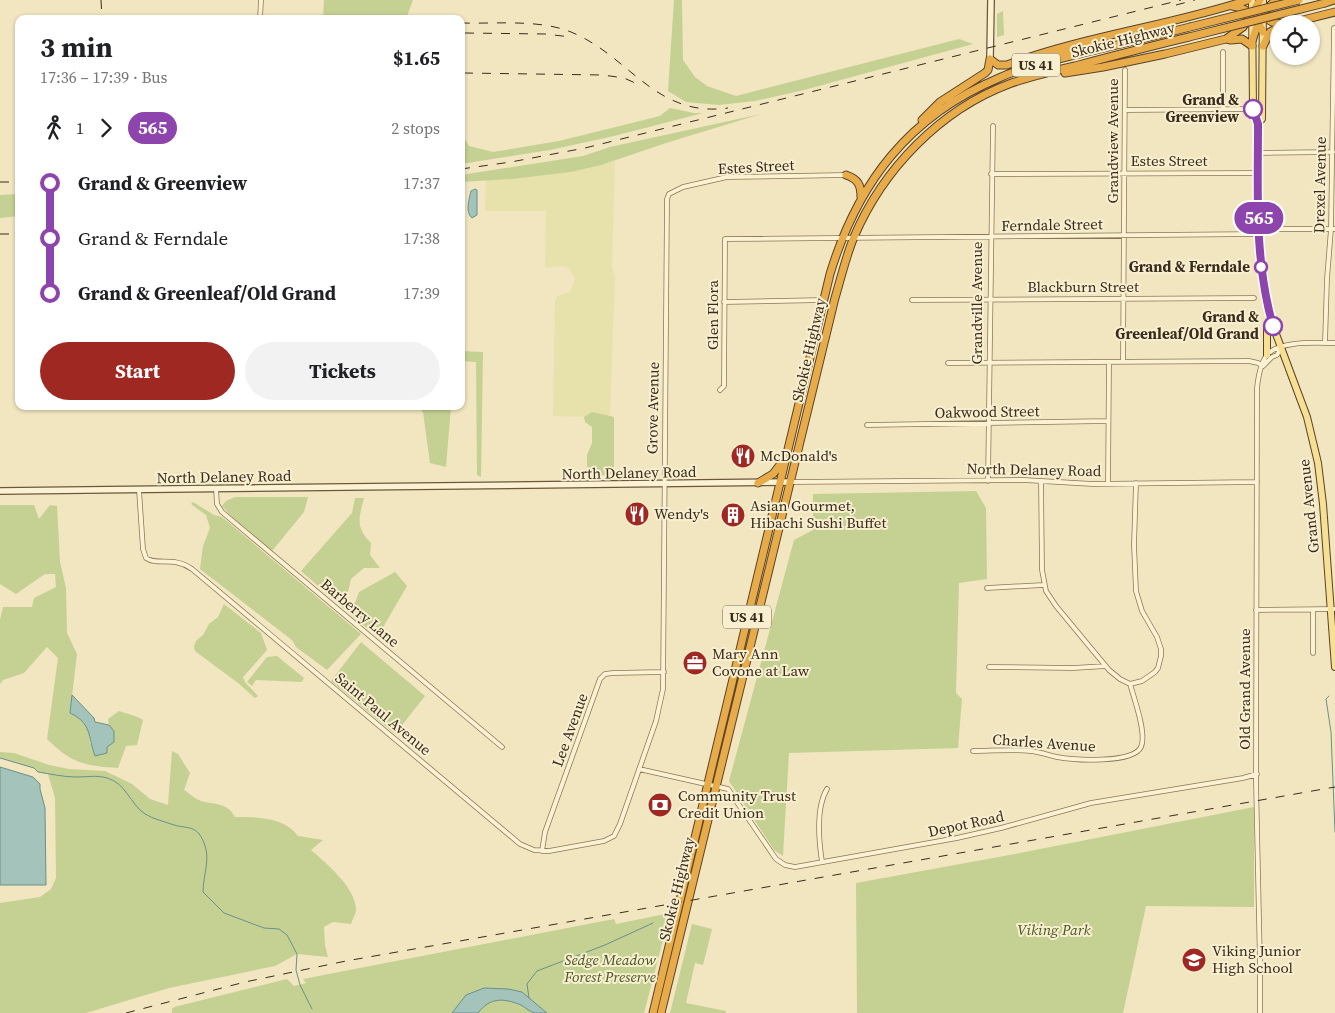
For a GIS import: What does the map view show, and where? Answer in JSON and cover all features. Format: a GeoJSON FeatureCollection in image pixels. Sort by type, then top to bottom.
{"type":"FeatureCollection","features":[{"type":"Feature","properties":{"kind":"highway"},"geometry":{"type":"LineString","coordinates":[[990,58],[998,65],[1007,65],[1059,47],[1155,25],[1248,0]]}},
{"type":"Feature","properties":{"kind":"highway"},"geometry":{"type":"LineString","coordinates":[[1025,78],[1103,67],[1226,39],[1242,39],[1252,43],[1261,16],[1276,0]]}},
{"type":"Feature","properties":{"kind":"highway","name":"Skokie Highway"},"geometry":{"type":"LineString","coordinates":[[653,1013],[824,300],[842,238],[861,198],[900,144],[921,125],[952,102],[1000,77],[1046,63],[1298,0]]}},
{"type":"Feature","properties":{"kind":"highway","name":"Skokie Highway"},"geometry":{"type":"LineString","coordinates":[[661,1013],[835,298],[853,238],[868,208],[884,183],[902,160],[923,139],[952,115],[1008,84],[1025,78],[1334,0]]}},
{"type":"Feature","properties":{"kind":"highway"},"geometry":{"type":"LineString","coordinates":[[1229,6],[1243,8],[1255,6]]}},
{"type":"Feature","properties":{"kind":"highway"},"geometry":{"type":"LineString","coordinates":[[1255,6],[1261,16],[1263,32]]}},
{"type":"Feature","properties":{"kind":"highway"},"geometry":{"type":"LineString","coordinates":[[1226,39],[1243,27],[1255,6]]}},
{"type":"Feature","properties":{"kind":"highway"},"geometry":{"type":"LineString","coordinates":[[1320,16],[1335,12]]}},
{"type":"Feature","properties":{"kind":"highway"},"geometry":{"type":"LineString","coordinates":[[1261,16],[1270,21]]}},
{"type":"Feature","properties":{"kind":"highway"},"geometry":{"type":"LineString","coordinates":[[1000,77],[1032,62],[1155,25]]}},
{"type":"Feature","properties":{"kind":"highway"},"geometry":{"type":"LineString","coordinates":[[1263,46],[1270,32]]}},
{"type":"Feature","properties":{"kind":"highway"},"geometry":{"type":"LineString","coordinates":[[900,144],[940,102],[985,73],[988,70],[990,58]]}},
{"type":"Feature","properties":{"kind":"highway"},"geometry":{"type":"LineString","coordinates":[[846,175],[855,178],[859,182],[861,198]]}},
{"type":"Feature","properties":{"kind":"highway"},"geometry":{"type":"LineString","coordinates":[[758,483],[773,474],[786,456]]}},
{"type":"Feature","properties":{"kind":"main road","name":"Grand Avenue"},"geometry":{"type":"LineString","coordinates":[[1255,6],[1252,43],[1253,109],[1258,124],[1261,270],[1271,317],[1307,417],[1318,463],[1333,609],[1335,667]]}},
{"type":"Feature","properties":{"kind":"main road","name":"Grand Avenue"},"geometry":{"type":"LineString","coordinates":[[1258,124],[1262,119],[1263,32]]}},
{"type":"Feature","properties":{"kind":"main road"},"geometry":{"type":"LineString","coordinates":[[1267,355],[1267,330],[1271,317]]}},
{"type":"Feature","properties":{"kind":"street"},"geometry":{"type":"LineString","coordinates":[[260,0],[260,15]]}},
{"type":"Feature","properties":{"kind":"street"},"geometry":{"type":"LineString","coordinates":[[990,58],[991,0]]}},
{"type":"Feature","properties":{"kind":"street","name":"Drexel Avenue"},"geometry":{"type":"LineString","coordinates":[[1325,343],[1326,279],[1333,229],[1334,28]]}},
{"type":"Feature","properties":{"kind":"street"},"geometry":{"type":"LineString","coordinates":[[1223,52],[1223,110]]}},
{"type":"Feature","properties":{"kind":"street","name":"Grandview Avenue"},"geometry":{"type":"LineString","coordinates":[[1123,362],[1125,70]]}},
{"type":"Feature","properties":{"kind":"street"},"geometry":{"type":"LineString","coordinates":[[1126,110],[1253,109]]}},
{"type":"Feature","properties":{"kind":"street","name":"Grandville Avenue"},"geometry":{"type":"LineString","coordinates":[[988,481],[992,126]]}},
{"type":"Feature","properties":{"kind":"street"},"geometry":{"type":"LineString","coordinates":[[1258,153],[1334,152]]}},
{"type":"Feature","properties":{"kind":"street","name":"Estes Street"},"geometry":{"type":"LineString","coordinates":[[991,174],[1258,173]]}},
{"type":"Feature","properties":{"kind":"street","name":"Estes Street"},"geometry":{"type":"LineString","coordinates":[[669,194],[684,187],[727,177],[846,175]]}},
{"type":"Feature","properties":{"kind":"street","name":"Grove Avenue"},"geometry":{"type":"LineString","coordinates":[[639,769],[659,712],[664,672],[664,485],[667,199],[669,194]]}},
{"type":"Feature","properties":{"kind":"street","name":"Ferndale Street"},"geometry":{"type":"LineString","coordinates":[[725,239],[1124,236],[1333,229]]}},
{"type":"Feature","properties":{"kind":"street","name":"Glen Flora"},"geometry":{"type":"LineString","coordinates":[[720,390],[724,386],[725,239]]}},
{"type":"Feature","properties":{"kind":"street","name":"Blackburn Street"},"geometry":{"type":"LineString","coordinates":[[912,300],[1254,298]]}},
{"type":"Feature","properties":{"kind":"street"},"geometry":{"type":"LineString","coordinates":[[724,302],[824,300]]}},
{"type":"Feature","properties":{"kind":"street"},"geometry":{"type":"LineString","coordinates":[[1263,366],[1263,361],[1274,348],[1281,348],[1291,344],[1335,343]]}},
{"type":"Feature","properties":{"kind":"street"},"geometry":{"type":"LineString","coordinates":[[1263,366],[1272,357],[1277,355],[1281,348]]}},
{"type":"Feature","properties":{"kind":"street"},"geometry":{"type":"LineString","coordinates":[[948,363],[1249,361],[1263,366]]}},
{"type":"Feature","properties":{"kind":"street"},"geometry":{"type":"LineString","coordinates":[[1108,484],[1109,362]]}},
{"type":"Feature","properties":{"kind":"street","name":"Old Grand Avenue"},"geometry":{"type":"LineString","coordinates":[[1260,1013],[1256,610],[1257,388],[1258,378],[1263,366]]}},
{"type":"Feature","properties":{"kind":"street","name":"Oakwood Street"},"geometry":{"type":"LineString","coordinates":[[867,425],[1108,421]]}},
{"type":"Feature","properties":{"kind":"street"},"geometry":{"type":"LineString","coordinates":[[1041,481],[1043,584],[1056,606],[1106,666],[1120,679],[1130,684],[1142,681],[1155,672],[1161,656],[1158,637],[1142,611],[1136,592],[1134,545],[1136,484]]}},
{"type":"Feature","properties":{"kind":"street","name":"North Delaney Road"},"geometry":{"type":"LineString","coordinates":[[0,491],[664,485],[791,482],[1041,481],[1136,484],[1257,482]]}},
{"type":"Feature","properties":{"kind":"street","name":"Barberry Lane"},"geometry":{"type":"LineString","coordinates":[[216,489],[218,504],[222,512],[502,747]]}},
{"type":"Feature","properties":{"kind":"street","name":"Saint Paul Avenue"},"geometry":{"type":"LineString","coordinates":[[139,490],[143,549],[146,558],[152,561],[181,562],[192,569],[510,836],[526,847],[542,851]]}},
{"type":"Feature","properties":{"kind":"street"},"geometry":{"type":"LineString","coordinates":[[987,588],[1043,584]]}},
{"type":"Feature","properties":{"kind":"street"},"geometry":{"type":"LineString","coordinates":[[1256,610],[1333,609]]}},
{"type":"Feature","properties":{"kind":"street"},"geometry":{"type":"LineString","coordinates":[[1313,610],[1313,653]]}},
{"type":"Feature","properties":{"kind":"street"},"geometry":{"type":"LineString","coordinates":[[989,667],[1073,668],[1106,666]]}},
{"type":"Feature","properties":{"kind":"street","name":"Lee Avenue"},"geometry":{"type":"LineString","coordinates":[[542,851],[548,822],[600,680],[605,674],[613,672],[664,672]]}},
{"type":"Feature","properties":{"kind":"street","name":"Charles Avenue"},"geometry":{"type":"LineString","coordinates":[[973,751],[1033,751],[1073,759],[1129,756],[1140,748],[1143,736],[1130,684]]}},
{"type":"Feature","properties":{"kind":"street"},"geometry":{"type":"LineString","coordinates":[[542,851],[604,841],[614,836],[639,769],[717,786]]}},
{"type":"Feature","properties":{"kind":"street","name":"Depot Road"},"geometry":{"type":"LineString","coordinates":[[717,786],[728,789],[780,863],[795,866],[986,832],[1091,803],[1243,778],[1257,774]]}},
{"type":"Feature","properties":{"kind":"street"},"geometry":{"type":"LineString","coordinates":[[822,862],[820,849],[820,808],[822,797],[827,790]]}},
{"type":"Feature","properties":{"kind":"shaded area"},"geometry":{"type":"Polygon","coordinates":[[[615,161],[612,266],[615,278],[610,417],[592,412],[584,417],[553,416],[555,302],[557,296],[570,292],[575,279],[569,268],[560,266],[545,268],[546,211],[485,211],[486,180],[571,172],[615,161]]]}},
{"type":"Feature","properties":{"kind":"green space"},"geometry":{"type":"Polygon","coordinates":[[[324,0],[413,0],[407,15],[323,15],[324,0]]]}},
{"type":"Feature","properties":{"kind":"green space"},"geometry":{"type":"Polygon","coordinates":[[[674,0],[682,0],[683,60],[695,77],[707,86],[736,96],[959,39],[973,44],[804,90],[755,101],[719,105],[686,102],[668,91],[674,0]]]}},
{"type":"Feature","properties":{"kind":"green space"},"geometry":{"type":"Polygon","coordinates":[[[1003,11],[1004,35],[997,37],[997,14],[1003,11]]]}},
{"type":"Feature","properties":{"kind":"green space"},"geometry":{"type":"Polygon","coordinates":[[[670,108],[703,113],[550,150],[465,163],[465,139],[469,146],[493,152],[559,141],[660,116],[670,108]]]}},
{"type":"Feature","properties":{"kind":"green space"},"geometry":{"type":"Polygon","coordinates":[[[761,114],[601,165],[571,172],[512,179],[465,182],[465,174],[583,156],[610,147],[761,114]]]}},
{"type":"Feature","properties":{"kind":"green space"},"geometry":{"type":"Polygon","coordinates":[[[15,194],[15,216],[0,218],[0,195],[15,194]]]}},
{"type":"Feature","properties":{"kind":"green space"},"geometry":{"type":"Polygon","coordinates":[[[465,351],[483,352],[481,477],[477,475],[476,362],[465,361],[465,351]]]}},
{"type":"Feature","properties":{"kind":"green space"},"geometry":{"type":"Polygon","coordinates":[[[421,410],[451,410],[446,467],[430,463],[423,412],[421,410]]]}},
{"type":"Feature","properties":{"kind":"green space"},"geometry":{"type":"Polygon","coordinates":[[[592,412],[614,417],[614,474],[595,476],[587,466],[587,455],[592,443],[592,427],[585,422],[584,417],[592,412]]]}},
{"type":"Feature","properties":{"kind":"green space"},"geometry":{"type":"Polygon","coordinates":[[[976,491],[986,508],[987,579],[959,583],[956,693],[962,699],[958,748],[789,753],[783,856],[774,850],[729,781],[794,540],[813,530],[813,494],[976,491]]]}},
{"type":"Feature","properties":{"kind":"green space"},"geometry":{"type":"Polygon","coordinates":[[[235,497],[308,497],[304,512],[272,551],[222,506],[226,501],[235,497]]]}},
{"type":"Feature","properties":{"kind":"green space"},"geometry":{"type":"Polygon","coordinates":[[[355,498],[364,498],[360,527],[371,543],[370,555],[380,568],[364,568],[351,579],[346,601],[355,603],[359,592],[395,572],[407,586],[382,629],[368,629],[301,571],[352,513],[355,498]]]}},
{"type":"Feature","properties":{"kind":"green space"},"geometry":{"type":"Polygon","coordinates":[[[193,502],[214,515],[222,517],[361,634],[327,670],[296,647],[292,640],[200,569],[203,546],[210,528],[206,515],[191,504],[193,502]]]}},
{"type":"Feature","properties":{"kind":"green space"},"geometry":{"type":"Polygon","coordinates":[[[0,505],[34,505],[39,519],[50,505],[57,506],[60,562],[66,588],[67,633],[77,654],[70,713],[79,718],[88,728],[90,743],[107,753],[107,747],[114,731],[109,725],[108,719],[119,711],[143,720],[137,745],[126,746],[118,768],[79,762],[47,739],[58,658],[47,647],[24,673],[3,680],[0,684],[0,620],[3,607],[32,607],[34,598],[56,587],[55,574],[45,574],[16,594],[0,584],[0,505]]]}},
{"type":"Feature","properties":{"kind":"green space"},"geometry":{"type":"Polygon","coordinates":[[[224,604],[261,633],[267,650],[243,677],[245,682],[258,696],[255,698],[195,651],[196,641],[203,635],[209,624],[218,617],[224,604]]]}},
{"type":"Feature","properties":{"kind":"green space"},"geometry":{"type":"Polygon","coordinates":[[[361,642],[425,696],[395,734],[331,681],[361,642]]]}},
{"type":"Feature","properties":{"kind":"green space"},"geometry":{"type":"Polygon","coordinates":[[[277,656],[304,678],[302,682],[256,680],[252,686],[247,682],[267,657],[277,656]]]}},
{"type":"Feature","properties":{"kind":"green space"},"geometry":{"type":"Polygon","coordinates":[[[172,751],[178,754],[190,773],[184,790],[197,799],[224,806],[235,817],[270,819],[286,825],[298,836],[323,840],[311,850],[339,876],[351,892],[356,909],[351,924],[333,922],[324,927],[328,957],[297,954],[275,966],[169,988],[86,1013],[0,1013],[0,903],[40,897],[51,889],[56,878],[55,798],[48,774],[0,758],[0,752],[14,753],[49,765],[69,769],[105,771],[132,784],[150,799],[168,805],[172,751]]]}},
{"type":"Feature","properties":{"kind":"green space","name":"Viking Park"},"geometry":{"type":"Polygon","coordinates":[[[1254,807],[1254,907],[1146,906],[1123,1013],[857,1013],[856,883],[1254,807]]]}},
{"type":"Feature","properties":{"kind":"green space","name":"Sedge Meadow Forest Preserve"},"geometry":{"type":"Polygon","coordinates":[[[670,913],[644,1013],[172,1013],[174,1007],[287,979],[294,986],[306,983],[303,979],[614,919],[616,924],[670,913]]]}},
{"type":"Feature","properties":{"kind":"green space"},"geometry":{"type":"Polygon","coordinates":[[[692,924],[712,929],[703,965],[695,963],[686,1003],[726,1011],[726,1013],[670,1013],[692,924]]]}},
{"type":"Feature","properties":{"kind":"water"},"geometry":{"type":"Polygon","coordinates":[[[477,190],[477,215],[472,218],[468,206],[471,191],[477,190]]]}},
{"type":"Feature","properties":{"kind":"water"},"geometry":{"type":"Polygon","coordinates":[[[72,695],[94,718],[95,722],[109,725],[114,731],[114,742],[107,747],[107,753],[95,756],[86,726],[70,713],[72,695]]]}},
{"type":"Feature","properties":{"kind":"water"},"geometry":{"type":"Polygon","coordinates":[[[0,767],[33,777],[40,784],[45,808],[46,885],[0,885],[0,767]]]}},
{"type":"Feature","properties":{"kind":"water"},"geometry":{"type":"Polygon","coordinates":[[[484,988],[508,989],[522,992],[547,1013],[535,1013],[521,1005],[498,1000],[487,1004],[478,1013],[452,1013],[466,995],[484,988]]]}},
{"type":"Feature","properties":{"kind":"waterway"},"geometry":{"type":"LineString","coordinates":[[1329,696],[1326,699],[1331,732],[1335,832]]}},
{"type":"Feature","properties":{"kind":"waterway"},"geometry":{"type":"LineString","coordinates":[[0,758],[34,768],[38,772],[76,777],[96,776],[107,778],[119,784],[135,805],[145,814],[174,825],[195,830],[204,843],[207,855],[203,892],[224,913],[264,928],[279,929],[287,935],[297,954],[296,970],[300,985],[312,1009]]}},
{"type":"Feature","properties":{"kind":"waterway"},"geometry":{"type":"LineString","coordinates":[[529,998],[527,984],[537,971],[605,945],[653,923]]}},
{"type":"Feature","properties":{"kind":"railway"},"geometry":{"type":"LineString","coordinates":[[101,0],[102,15]]}},
{"type":"Feature","properties":{"kind":"railway"},"geometry":{"type":"LineString","coordinates":[[465,168],[585,148],[1181,0]]}},
{"type":"Feature","properties":{"kind":"railway"},"geometry":{"type":"LineString","coordinates":[[1176,5],[1195,0]]}},
{"type":"Feature","properties":{"kind":"railway"},"geometry":{"type":"LineString","coordinates":[[465,23],[517,23],[559,28],[592,43],[644,83],[662,95],[681,104],[703,109],[728,108]]}},
{"type":"Feature","properties":{"kind":"railway"},"geometry":{"type":"LineString","coordinates":[[465,33],[545,34],[571,37]]}},
{"type":"Feature","properties":{"kind":"railway"},"geometry":{"type":"LineString","coordinates":[[465,73],[603,75],[624,78],[642,86]]}},
{"type":"Feature","properties":{"kind":"railway"},"geometry":{"type":"LineString","coordinates":[[0,182],[15,182]]}},
{"type":"Feature","properties":{"kind":"railway"},"geometry":{"type":"LineString","coordinates":[[0,234],[15,234]]}},
{"type":"Feature","properties":{"kind":"railway"},"geometry":{"type":"LineString","coordinates":[[126,1013],[245,982],[346,961],[1335,787]]}},
{"type":"Feature","properties":{"kind":"bus line","name":"565"},"geometry":{"type":"LineString","coordinates":[[1253,109],[1258,124],[1260,261],[1267,304],[1273,326]]}},
{"type":"Feature","properties":{"kind":"place","name":"Grand & Greenview"},"geometry":{"type":"Point","coordinates":[1253,109]}},
{"type":"Feature","properties":{"kind":"place","name":"Grand & Ferndale"},"geometry":{"type":"Point","coordinates":[1261,267]}},
{"type":"Feature","properties":{"kind":"place","name":"Grand & Greenleaf/Old Grand"},"geometry":{"type":"Point","coordinates":[1273,326]}},
{"type":"Feature","properties":{"kind":"place","name":"McDonald's"},"geometry":{"type":"Point","coordinates":[743,456]}},
{"type":"Feature","properties":{"kind":"place","name":"Wendy's"},"geometry":{"type":"Point","coordinates":[637,514]}},
{"type":"Feature","properties":{"kind":"place","name":"Asian Gourmet, Hibachi Sushi Buffet"},"geometry":{"type":"Point","coordinates":[733,515]}},
{"type":"Feature","properties":{"kind":"place","name":"Mary Ann Covone at Law"},"geometry":{"type":"Point","coordinates":[695,663]}},
{"type":"Feature","properties":{"kind":"place","name":"Community Trust Credit Union"},"geometry":{"type":"Point","coordinates":[660,805]}},
{"type":"Feature","properties":{"kind":"place","name":"Viking Junior High School"},"geometry":{"type":"Point","coordinates":[1194,960]}}]}
